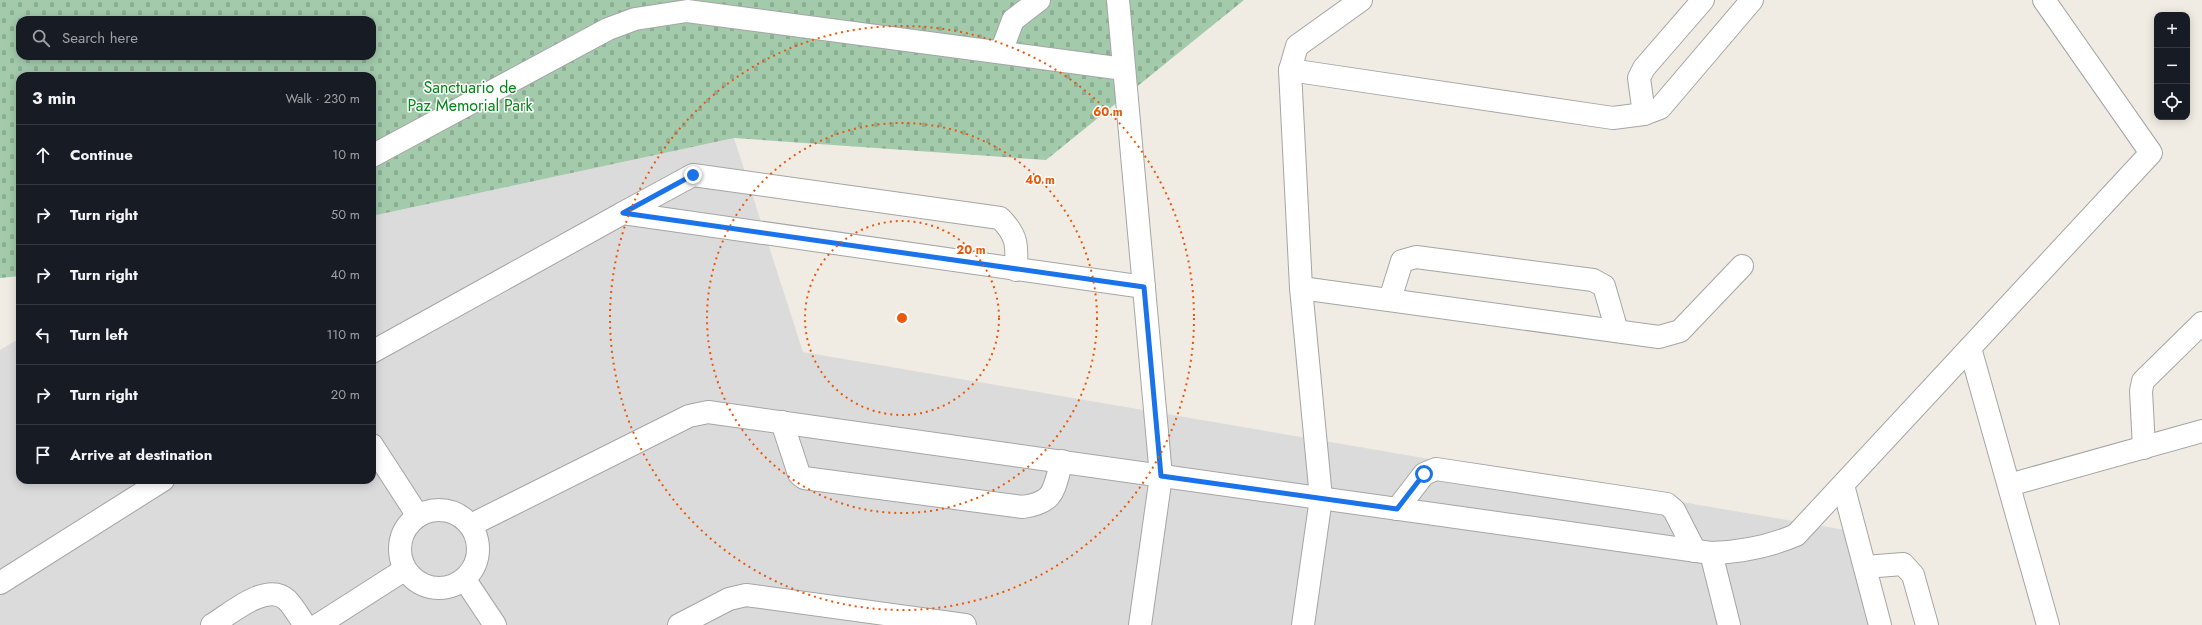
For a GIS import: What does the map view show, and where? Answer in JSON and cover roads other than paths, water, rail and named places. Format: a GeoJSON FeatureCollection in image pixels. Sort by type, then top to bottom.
{"type":"FeatureCollection","features":[{"type":"Feature","properties":{"kind":"street"},"geometry":{"type":"LineString","coordinates":[[1001,52],[1013,20],[1039,0]]}},
{"type":"Feature","properties":{"kind":"street"},"geometry":{"type":"LineString","coordinates":[[1118,0],[1161,476],[1140,625]]}},
{"type":"Feature","properties":{"kind":"street"},"geometry":{"type":"LineString","coordinates":[[1303,625],[1321,498],[1301,288],[1290,70],[1297,46],[1361,0]]}},
{"type":"Feature","properties":{"kind":"street"},"geometry":{"type":"LineString","coordinates":[[1644,114],[1639,78],[1644,68],[1703,0]]}},
{"type":"Feature","properties":{"kind":"street"},"geometry":{"type":"LineString","coordinates":[[1290,70],[1613,118],[1644,114],[1660,108],[1752,0]]}},
{"type":"Feature","properties":{"kind":"street"},"geometry":{"type":"LineString","coordinates":[[471,525],[689,416],[708,412],[1703,552],[1739,552],[1776,544],[1796,535],[2151,152],[2044,0]]}},
{"type":"Feature","properties":{"kind":"street"},"geometry":{"type":"LineString","coordinates":[[376,154],[608,29],[635,20],[686,11],[1124,68]]}},
{"type":"Feature","properties":{"kind":"street"},"geometry":{"type":"LineString","coordinates":[[376,350],[693,175],[1000,218],[1010,227],[1017,243],[1016,270]]}},
{"type":"Feature","properties":{"kind":"street"},"geometry":{"type":"LineString","coordinates":[[623,213],[1144,287]]}},
{"type":"Feature","properties":{"kind":"street"},"geometry":{"type":"LineString","coordinates":[[1390,299],[1402,261],[1416,257],[1593,280],[1604,286],[1618,331]]}},
{"type":"Feature","properties":{"kind":"street"},"geometry":{"type":"LineString","coordinates":[[1301,288],[1660,337],[1680,331],[1742,266]]}},
{"type":"Feature","properties":{"kind":"street"},"geometry":{"type":"LineString","coordinates":[[2144,448],[2141,391],[2143,381],[2202,323]]}},
{"type":"Feature","properties":{"kind":"street"},"geometry":{"type":"LineString","coordinates":[[1970,348],[2048,625]]}},
{"type":"Feature","properties":{"kind":"street"},"geometry":{"type":"LineString","coordinates":[[782,422],[799,474],[804,478],[1023,508],[1040,505],[1051,496],[1062,461]]}},
{"type":"Feature","properties":{"kind":"street"},"geometry":{"type":"LineString","coordinates":[[2008,485],[2202,431]]}},
{"type":"Feature","properties":{"kind":"street"},"geometry":{"type":"LineString","coordinates":[[376,451],[418,516]]}},
{"type":"Feature","properties":{"kind":"street"},"geometry":{"type":"LineString","coordinates":[[1397,509],[1424,474],[1436,469],[1667,504],[1674,510],[1703,552],[1729,625]]}},
{"type":"Feature","properties":{"kind":"street"},"geometry":{"type":"LineString","coordinates":[[0,583],[157,484]]}},
{"type":"Feature","properties":{"kind":"street"},"geometry":{"type":"LineString","coordinates":[[1843,485],[1880,625]]}},
{"type":"Feature","properties":{"kind":"street"},"geometry":{"type":"LineString","coordinates":[[438,509],[457,514],[471,525],[479,542],[478,561],[465,580],[444,589],[436,588],[421,585],[404,570],[399,550],[404,530],[418,516],[438,509]]}},
{"type":"Feature","properties":{"kind":"street"},"geometry":{"type":"LineString","coordinates":[[1864,567],[1903,564],[1913,575],[1927,625]]}},
{"type":"Feature","properties":{"kind":"street"},"geometry":{"type":"LineString","coordinates":[[318,625],[404,570]]}},
{"type":"Feature","properties":{"kind":"street"},"geometry":{"type":"LineString","coordinates":[[465,580],[495,625]]}},
{"type":"Feature","properties":{"kind":"street"},"geometry":{"type":"LineString","coordinates":[[212,625],[258,596],[275,594],[286,599],[305,625]]}},
{"type":"Feature","properties":{"kind":"street"},"geometry":{"type":"LineString","coordinates":[[679,625],[730,599],[746,595],[965,625]]}},
{"type":"Feature","properties":{"kind":"park label","name":"Sanctuario de Paz Memorial Park"},"geometry":{"type":"Point","coordinates":[470,96]}}]}
